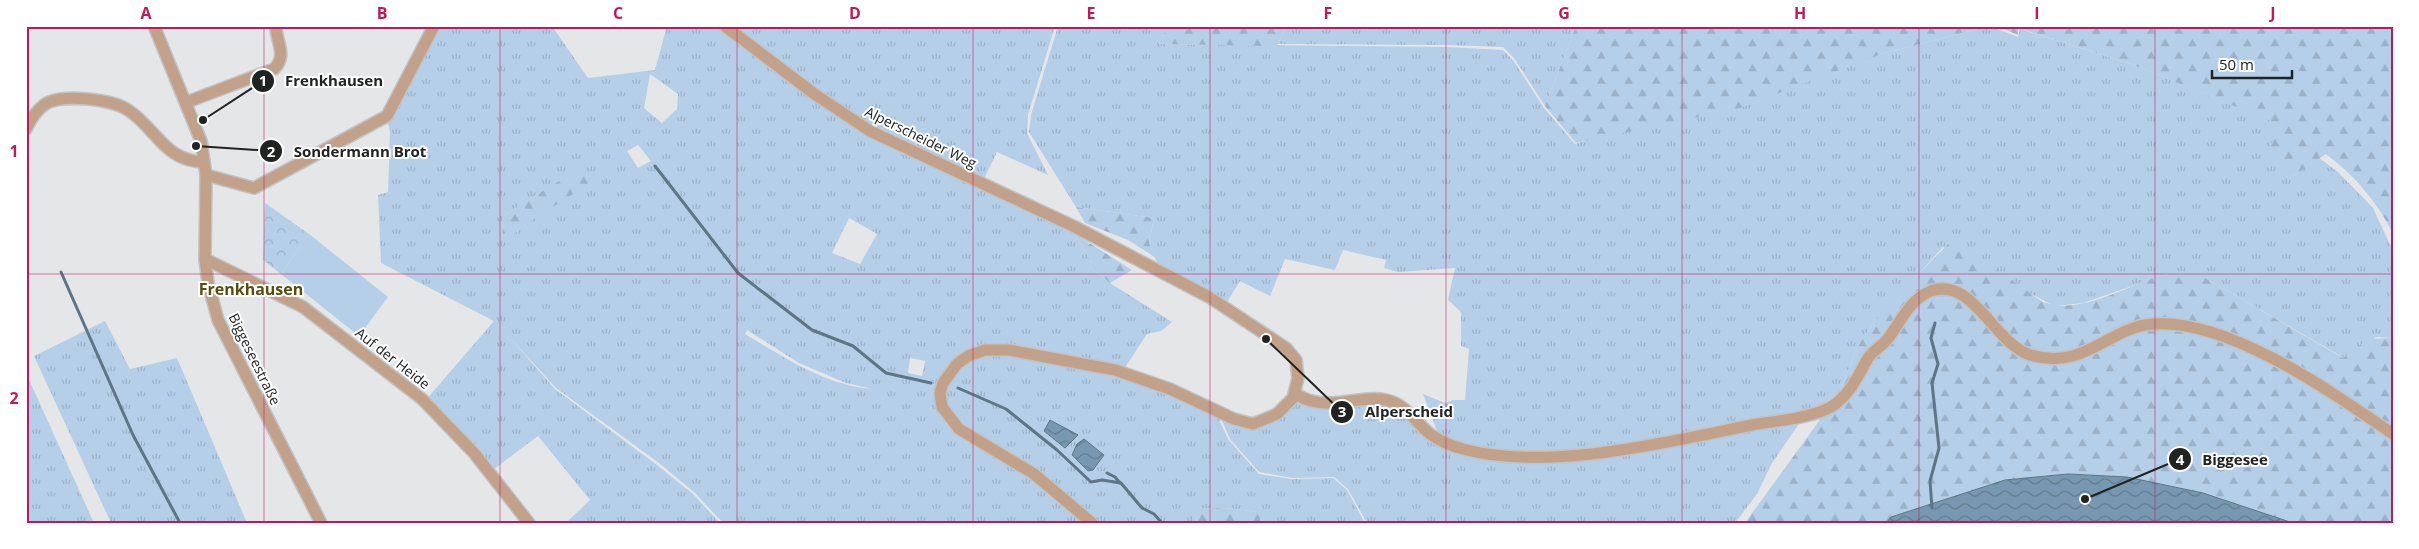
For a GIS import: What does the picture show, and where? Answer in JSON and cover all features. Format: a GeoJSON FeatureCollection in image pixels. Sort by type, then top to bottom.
{"type":"FeatureCollection","features":[{"type":"Feature","properties":{"kind":"street","name":"Biggeseestraße"},"geometry":{"type":"LineString","coordinates":[[154,26],[187,102],[201,141],[206,175],[204,259],[218,320],[321,523]]}},
{"type":"Feature","properties":{"kind":"street"},"geometry":{"type":"LineString","coordinates":[[187,102],[274,69],[280,63],[282,54],[276,26]]}},
{"type":"Feature","properties":{"kind":"street"},"geometry":{"type":"LineString","coordinates":[[206,175],[254,188],[387,116],[434,26]]}},
{"type":"Feature","properties":{"kind":"street","name":"Alperscheider Weg"},"geometry":{"type":"LineString","coordinates":[[725,26],[813,93],[870,131],[1091,236],[1209,297],[1286,348],[1296,360],[1298,378],[1295,394]]}},
{"type":"Feature","properties":{"kind":"street"},"geometry":{"type":"LineString","coordinates":[[26,129],[32,115],[45,104],[56,100],[109,102],[130,111],[174,155],[191,162],[204,162]]}},
{"type":"Feature","properties":{"kind":"street","name":"Auf der Heide"},"geometry":{"type":"LineString","coordinates":[[204,259],[303,307],[422,399],[474,453],[529,523]]}},
{"type":"Feature","properties":{"kind":"street"},"geometry":{"type":"LineString","coordinates":[[1092,523],[1034,474],[959,429],[951,421],[942,407],[940,393],[944,379],[956,364],[976,352],[1009,350],[1115,370],[1170,389],[1234,419],[1253,424],[1278,414],[1295,394],[1313,402],[1388,400],[1404,408],[1431,435],[1448,444],[1466,450],[1528,457],[1586,455],[1707,434],[1825,410],[1848,391],[1870,356],[1886,340],[1903,314],[1920,298],[1932,291],[1946,289],[1960,294],[1974,304],[2004,339],[2016,349],[2047,358],[2071,357],[2097,347],[2128,331],[2152,324],[2179,325],[2216,334],[2251,348],[2290,369],[2341,398],[2393,434]]}},
{"type":"Feature","properties":{"kind":"green space"},"geometry":{"type":"Polygon","coordinates":[[[436,26],[552,26],[588,78],[655,70],[667,26],[722,26],[868,132],[1071,227],[1097,272],[1110,283],[1172,322],[1161,331],[1147,334],[1124,369],[975,348],[937,387],[936,403],[947,425],[1030,476],[1085,523],[723,523],[695,493],[659,463],[556,388],[504,331],[555,389],[693,494],[720,523],[566,523],[590,500],[538,436],[490,472],[425,401],[494,321],[381,263],[378,195],[388,192],[390,132],[387,117],[436,26]],[[650,74],[644,108],[662,123],[677,109],[678,94],[650,74]],[[638,145],[627,151],[638,168],[651,161],[638,145]],[[584,166],[503,216],[502,242],[525,225],[584,166]],[[849,218],[832,253],[860,264],[877,234],[849,218]],[[747,330],[745,334],[822,377],[839,383],[873,389],[846,383],[799,363],[747,330]],[[910,358],[908,373],[922,376],[925,361],[910,358]]]}},
{"type":"Feature","properties":{"kind":"green space"},"geometry":{"type":"Polygon","coordinates":[[[728,26],[1055,26],[1028,115],[1027,133],[1048,175],[997,152],[983,181],[871,129],[728,26]]]}},
{"type":"Feature","properties":{"kind":"green space"},"geometry":{"type":"Polygon","coordinates":[[[1058,26],[1168,26],[1158,44],[1447,47],[1503,50],[1513,60],[1544,108],[1575,144],[1881,54],[1989,26],[2018,37],[2020,29],[2131,64],[2282,125],[2293,176],[2319,158],[2338,172],[2373,208],[2393,251],[2393,338],[2376,337],[2344,358],[2207,279],[2167,274],[2083,303],[2054,306],[1943,247],[1873,324],[1857,347],[1840,392],[1820,406],[1802,414],[1582,452],[1531,454],[1484,451],[1439,436],[1423,394],[1445,403],[1453,400],[1465,400],[1469,349],[1461,346],[1461,312],[1448,300],[1455,268],[1398,272],[1384,268],[1386,260],[1343,250],[1335,270],[1285,259],[1270,296],[1240,281],[1227,302],[1158,264],[1149,243],[1154,218],[1076,207],[1029,132],[1031,115],[1058,26]]]}},
{"type":"Feature","properties":{"kind":"green space"},"geometry":{"type":"Polygon","coordinates":[[[1168,26],[1286,26],[1277,46],[1158,44],[1168,26]]]}},
{"type":"Feature","properties":{"kind":"green space"},"geometry":{"type":"Polygon","coordinates":[[[1286,26],[1576,26],[1545,106],[1514,58],[1503,47],[1278,44],[1286,26]]]}},
{"type":"Feature","properties":{"kind":"green space"},"geometry":{"type":"Polygon","coordinates":[[[1576,26],[1989,26],[1881,54],[1740,108],[1576,143],[1545,106],[1576,26]]]}},
{"type":"Feature","properties":{"kind":"green space"},"geometry":{"type":"Polygon","coordinates":[[[1997,26],[2393,26],[2393,234],[2373,200],[2356,180],[2326,154],[2293,176],[2267,150],[2281,125],[2131,64],[2018,28],[2018,35],[1997,26]]]}},
{"type":"Feature","properties":{"kind":"green space"},"geometry":{"type":"Polygon","coordinates":[[[583,166],[593,181],[525,225],[502,243],[503,216],[583,166]]]}},
{"type":"Feature","properties":{"kind":"green space"},"geometry":{"type":"Polygon","coordinates":[[[265,203],[309,234],[281,274],[263,260],[265,203]]]}},
{"type":"Feature","properties":{"kind":"green space"},"geometry":{"type":"Polygon","coordinates":[[[1076,207],[1154,218],[1149,243],[1156,258],[1128,240],[1085,223],[1076,207]]]}},
{"type":"Feature","properties":{"kind":"green space"},"geometry":{"type":"Polygon","coordinates":[[[309,234],[388,297],[359,336],[281,274],[309,234]]]}},
{"type":"Feature","properties":{"kind":"green space"},"geometry":{"type":"Polygon","coordinates":[[[1075,234],[1132,270],[1110,283],[1097,272],[1075,234]]]}},
{"type":"Feature","properties":{"kind":"green space"},"geometry":{"type":"Polygon","coordinates":[[[1950,242],[1960,245],[2043,302],[2058,305],[2074,305],[2105,297],[2150,279],[2176,273],[2186,274],[2207,279],[2343,358],[2368,339],[2393,338],[2393,523],[2293,523],[2203,493],[2127,477],[2005,480],[1891,517],[1886,523],[1745,523],[1840,392],[1857,347],[1873,324],[1890,303],[1950,242]]]}},
{"type":"Feature","properties":{"kind":"green space"},"geometry":{"type":"Polygon","coordinates":[[[105,321],[130,369],[177,358],[247,523],[111,523],[34,356],[105,321]]]}},
{"type":"Feature","properties":{"kind":"green space"},"geometry":{"type":"Polygon","coordinates":[[[1009,352],[1114,372],[1217,415],[1228,439],[1259,474],[1291,479],[1333,478],[1347,490],[1365,523],[1260,523],[1259,512],[1225,508],[1197,509],[1194,523],[1101,523],[1036,470],[954,418],[944,399],[948,385],[959,367],[974,358],[984,355],[1009,352]]]}},
{"type":"Feature","properties":{"kind":"green space"},"geometry":{"type":"Polygon","coordinates":[[[26,373],[94,523],[26,523],[26,373]]]}},
{"type":"Feature","properties":{"kind":"green space"},"geometry":{"type":"Polygon","coordinates":[[[1302,401],[1398,407],[1429,436],[1540,462],[1803,418],[1772,463],[1757,494],[1735,523],[1367,523],[1348,489],[1334,477],[1292,478],[1259,472],[1230,439],[1220,416],[1249,427],[1302,401]]]}},
{"type":"Feature","properties":{"kind":"green space"},"geometry":{"type":"Polygon","coordinates":[[[1225,508],[1260,512],[1260,523],[1193,522],[1197,509],[1225,508]]]}},
{"type":"Feature","properties":{"kind":"water"},"geometry":{"type":"Polygon","coordinates":[[[1050,420],[1078,435],[1065,448],[1044,431],[1050,420]]]}},
{"type":"Feature","properties":{"kind":"water"},"geometry":{"type":"Polygon","coordinates":[[[1084,439],[1104,455],[1093,470],[1088,471],[1072,455],[1077,444],[1084,439]]]}},
{"type":"Feature","properties":{"kind":"water"},"geometry":{"type":"Polygon","coordinates":[[[2068,474],[2127,477],[2203,493],[2293,523],[1886,523],[1891,517],[2005,480],[2068,474]]]}},
{"type":"Feature","properties":{"kind":"waterway"},"geometry":{"type":"LineString","coordinates":[[655,166],[738,273],[812,330],[853,346],[886,373],[931,383]]}},
{"type":"Feature","properties":{"kind":"waterway"},"geometry":{"type":"LineString","coordinates":[[61,272],[133,435],[180,523]]}},
{"type":"Feature","properties":{"kind":"waterway"},"geometry":{"type":"LineString","coordinates":[[1932,508],[1930,481],[1939,448],[1932,383],[1938,364],[1931,338],[1935,323]]}},
{"type":"Feature","properties":{"kind":"waterway"},"geometry":{"type":"LineString","coordinates":[[958,388],[1006,409],[1057,450],[1091,482],[1102,480],[1121,483],[1142,508],[1154,514],[1162,523]]}},
{"type":"Feature","properties":{"kind":"waterway"},"geometry":{"type":"LineString","coordinates":[[1107,473],[1115,477],[1120,483]]}},
{"type":"Feature","properties":{"kind":"place","name":"Frenkhausen"},"geometry":{"type":"Point","coordinates":[203,120]}},
{"type":"Feature","properties":{"kind":"place","name":"Sondermann Brot"},"geometry":{"type":"Point","coordinates":[196,146]}},
{"type":"Feature","properties":{"kind":"place","name":"Alperscheid"},"geometry":{"type":"Point","coordinates":[1266,339]}},
{"type":"Feature","properties":{"kind":"place","name":"Biggesee"},"geometry":{"type":"Point","coordinates":[2085,499]}},
{"type":"Feature","properties":{"kind":"district","name":"Frenkhausen"},"geometry":{"type":"Point","coordinates":[251,289]}}]}
